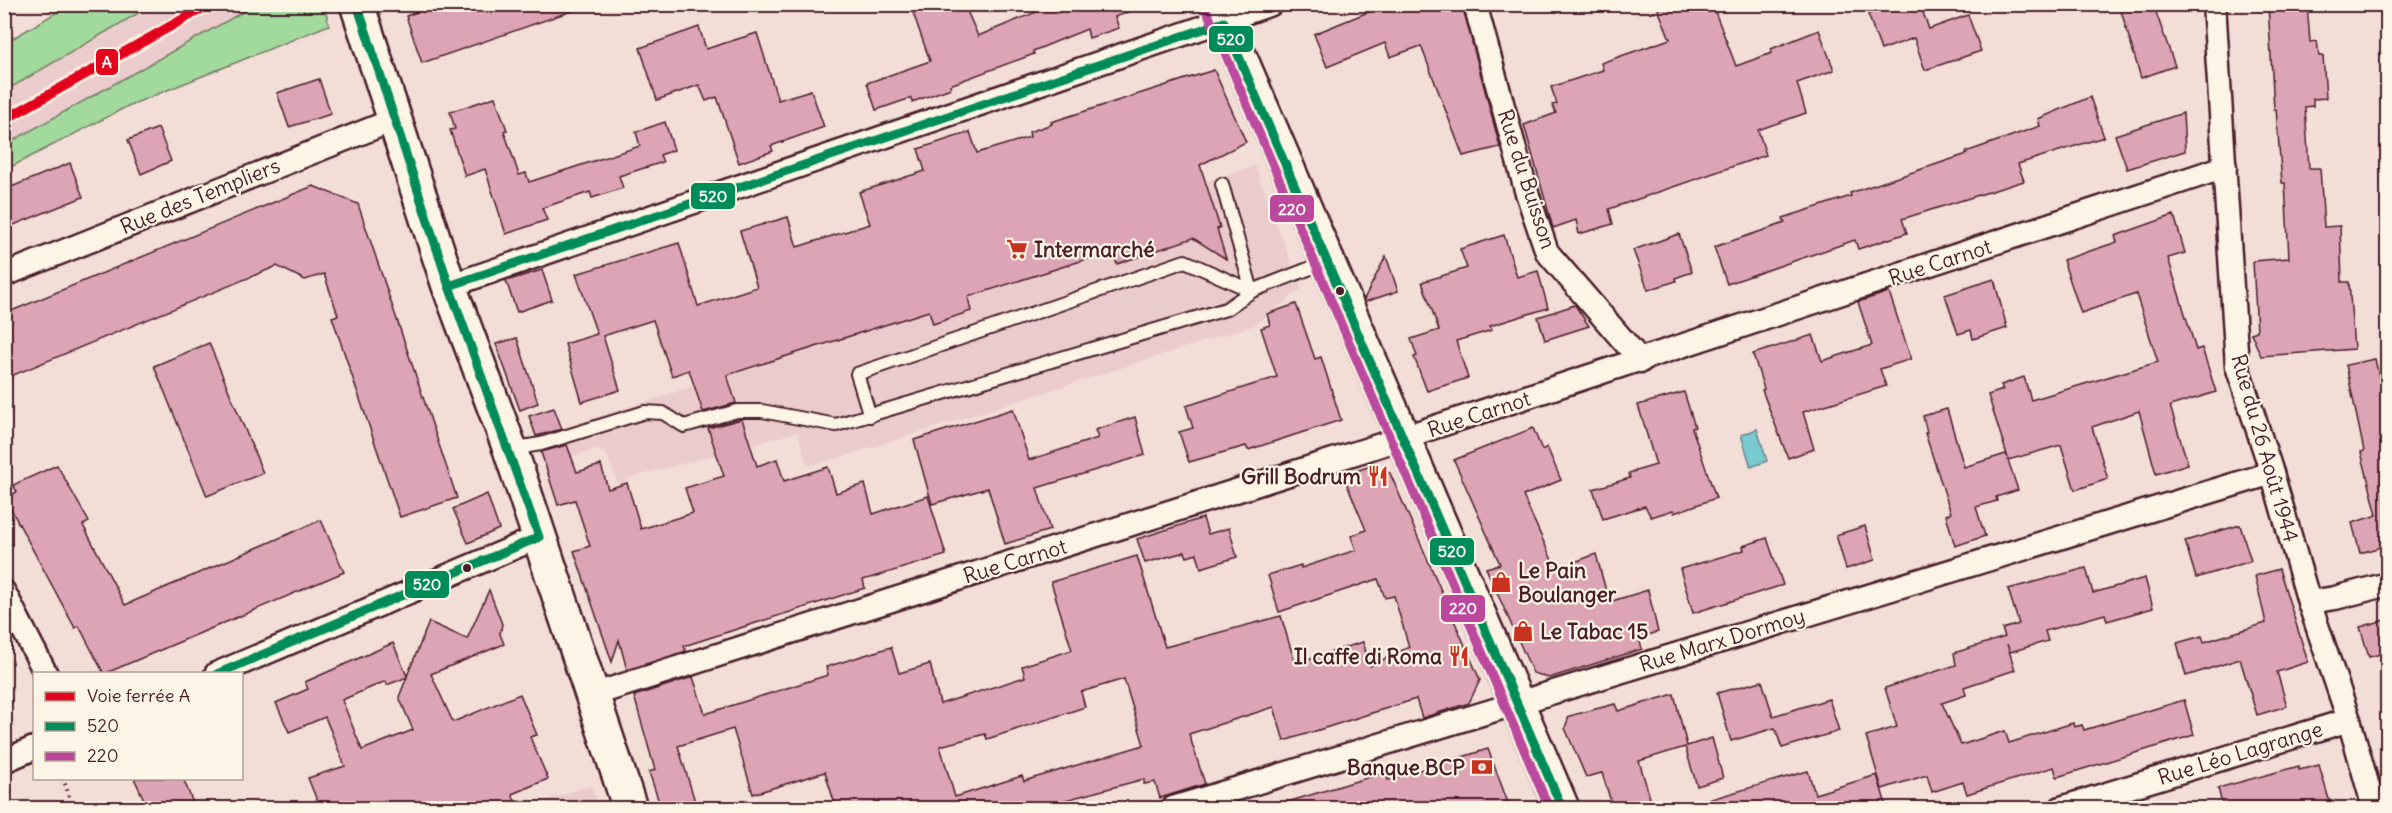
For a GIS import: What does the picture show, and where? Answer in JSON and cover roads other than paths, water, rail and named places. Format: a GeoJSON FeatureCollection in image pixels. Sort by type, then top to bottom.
{"type":"FeatureCollection","features":[{"type":"Feature","properties":{"kind":"main road"},"geometry":{"type":"LineString","coordinates":[[357,4],[449,286],[510,449],[630,808]]}},
{"type":"Feature","properties":{"kind":"main road"},"geometry":{"type":"LineString","coordinates":[[1220,13],[1562,808]]}},
{"type":"Feature","properties":{"kind":"street"},"geometry":{"type":"LineString","coordinates":[[449,286],[1220,13],[1271,4]]}},
{"type":"Feature","properties":{"kind":"street","name":"Rue du Buisson"},"geometry":{"type":"LineString","coordinates":[[1476,4],[1526,190],[1547,252],[1641,361]]}},
{"type":"Feature","properties":{"kind":"street","name":"Rue du 26 Août 1944"},"geometry":{"type":"LineString","coordinates":[[2214,4],[2238,366],[2309,602],[2349,720],[2374,808]]}},
{"type":"Feature","properties":{"kind":"street","name":"Rue des Templiers"},"geometry":{"type":"LineString","coordinates":[[4,275],[396,119]]}},
{"type":"Feature","properties":{"kind":"street","name":"Rue Carnot"},"geometry":{"type":"LineString","coordinates":[[592,694],[1641,361],[2225,167]]}},
{"type":"Feature","properties":{"kind":"street","name":"Rue Marx Dormoy"},"geometry":{"type":"LineString","coordinates":[[1173,808],[2272,473]]}},
{"type":"Feature","properties":{"kind":"street"},"geometry":{"type":"LineString","coordinates":[[221,672],[539,537]]}},
{"type":"Feature","properties":{"kind":"street"},"geometry":{"type":"LineString","coordinates":[[2309,602],[2335,598],[2388,584]]}},
{"type":"Feature","properties":{"kind":"street"},"geometry":{"type":"LineString","coordinates":[[4,592],[45,672]]}},
{"type":"Feature","properties":{"kind":"street","name":"Rue Léo Lagrange"},"geometry":{"type":"LineString","coordinates":[[2061,808],[2349,720]]}},
{"type":"Feature","properties":{"kind":"street"},"geometry":{"type":"LineString","coordinates":[[4,761],[33,748]]}},
{"type":"Feature","properties":{"kind":"lane"},"geometry":{"type":"LineString","coordinates":[[1221,184],[1252,291]]}},
{"type":"Feature","properties":{"kind":"lane"},"geometry":{"type":"LineString","coordinates":[[870,416],[857,374],[1185,261],[1252,291]]}},
{"type":"Feature","properties":{"kind":"lane"},"geometry":{"type":"LineString","coordinates":[[510,449],[541,444],[645,412],[663,414],[684,426],[737,411],[780,413],[836,425],[1226,309],[1252,291],[1327,261]]}},
{"type":"Feature","properties":{"kind":"water"},"geometry":{"type":"Polygon","coordinates":[[[1757,429],[1767,461],[1751,467],[1741,435],[1757,429]]]}},
{"type":"Feature","properties":{"kind":"rail line","name":"A"},"geometry":{"type":"LineString","coordinates":[[4,120],[210,4]]}},
{"type":"Feature","properties":{"kind":"place","name":"Intermarché"},"geometry":{"type":"Point","coordinates":[1017,249]}},
{"type":"Feature","properties":{"kind":"place","name":"Grill Bodrum"},"geometry":{"type":"Point","coordinates":[1378,476]}},
{"type":"Feature","properties":{"kind":"place","name":"Le Pain Boulanger"},"geometry":{"type":"Point","coordinates":[1501,582]}},
{"type":"Feature","properties":{"kind":"place","name":"Le Tabac 15"},"geometry":{"type":"Point","coordinates":[1523,631]}},
{"type":"Feature","properties":{"kind":"place","name":"Il caffe di Roma"},"geometry":{"type":"Point","coordinates":[1459,656]}},
{"type":"Feature","properties":{"kind":"place","name":"Banque BCP"},"geometry":{"type":"Point","coordinates":[1482,767]}}]}
